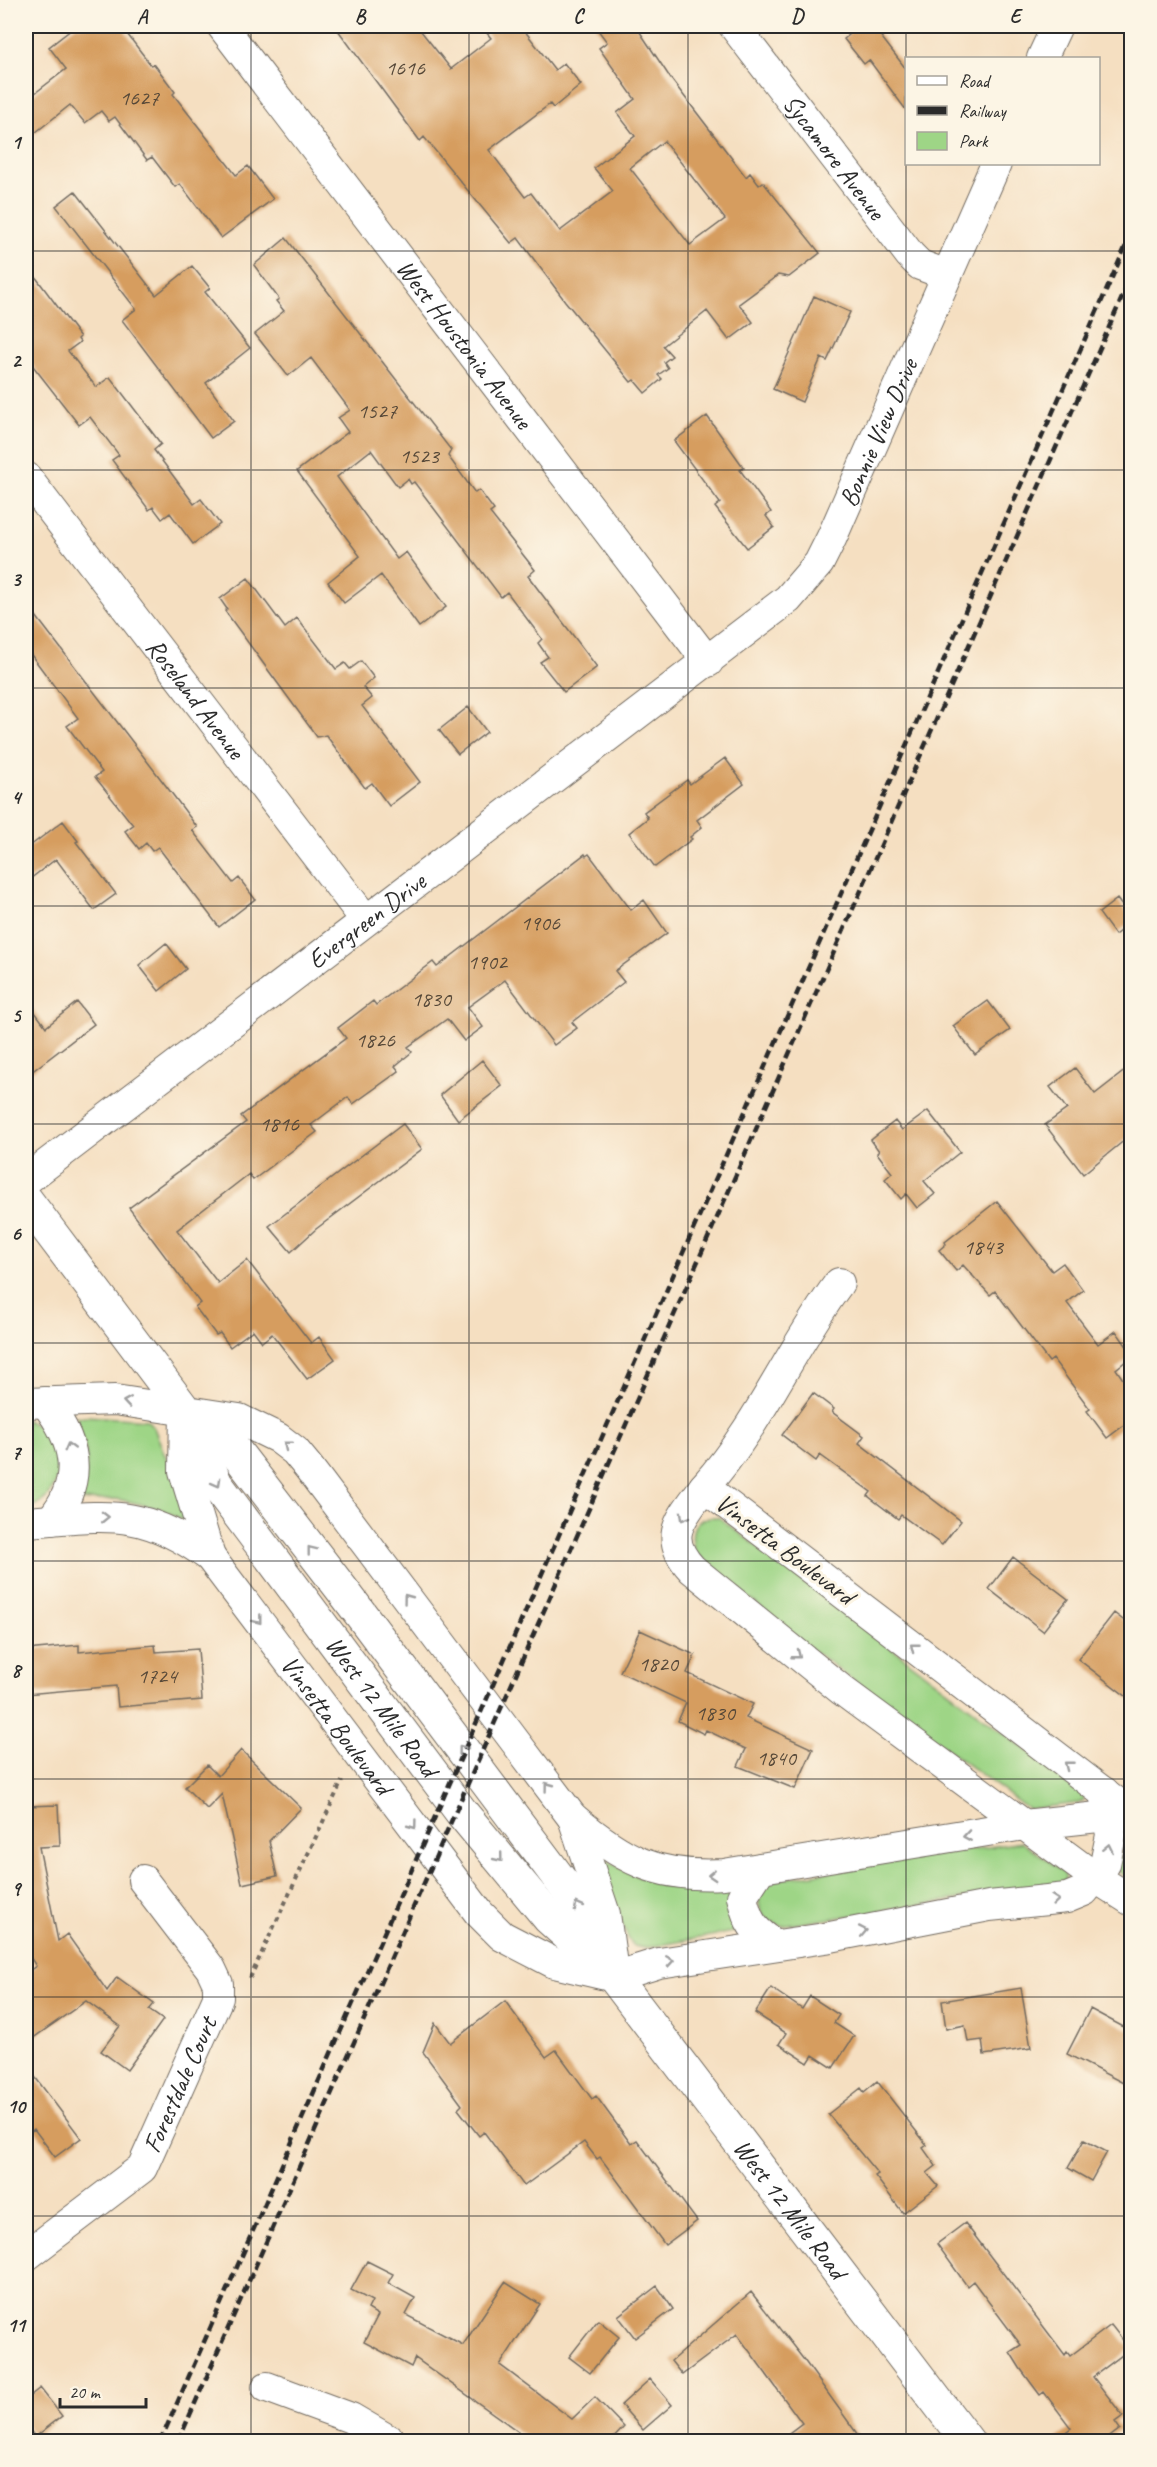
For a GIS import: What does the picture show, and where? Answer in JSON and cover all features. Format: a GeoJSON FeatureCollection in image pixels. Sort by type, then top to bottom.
{"type":"FeatureCollection","features":[{"type":"Feature","properties":{"kind":"main road","name":"West 12 Mile Road"},"geometry":{"type":"LineString","coordinates":[[26,1200],[185,1411],[216,1485],[462,1812],[549,1918],[614,1977],[968,2442]]}},
{"type":"Feature","properties":{"kind":"street","name":"West Houstonia Avenue"},"geometry":{"type":"LineString","coordinates":[[222,26],[708,662]]}},
{"type":"Feature","properties":{"kind":"street","name":"Sycamore Avenue"},"geometry":{"type":"LineString","coordinates":[[734,26],[910,255],[920,265],[947,274]]}},
{"type":"Feature","properties":{"kind":"street"},"geometry":{"type":"LineString","coordinates":[[1042,57],[1057,26]]}},
{"type":"Feature","properties":{"kind":"street","name":"Bonnie View Drive"},"geometry":{"type":"LineString","coordinates":[[708,662],[788,599],[819,563],[996,165]]}},
{"type":"Feature","properties":{"kind":"street","name":"Roseland Avenue"},"geometry":{"type":"LineString","coordinates":[[26,477],[365,919]]}},
{"type":"Feature","properties":{"kind":"street","name":"Evergreen Drive"},"geometry":{"type":"LineString","coordinates":[[26,1180],[365,919],[708,662]]}},
{"type":"Feature","properties":{"kind":"street"},"geometry":{"type":"LineString","coordinates":[[704,1487],[727,1462],[746,1434],[814,1316],[839,1283]]}},
{"type":"Feature","properties":{"kind":"street","name":"Vinsetta Boulevard"},"geometry":{"type":"LineString","coordinates":[[35,1403],[115,1400],[239,1419],[278,1438],[295,1451],[572,1817],[618,1854],[662,1871],[704,1875],[760,1869],[1119,1810]]}},
{"type":"Feature","properties":{"kind":"street","name":"Vinsetta Boulevard"},"geometry":{"type":"LineString","coordinates":[[35,1403],[58,1419],[66,1434],[75,1470],[70,1490],[60,1510],[38,1521]]}},
{"type":"Feature","properties":{"kind":"street","name":"Vinsetta Boulevard"},"geometry":{"type":"LineString","coordinates":[[185,1411],[184,1471],[210,1557]]}},
{"type":"Feature","properties":{"kind":"street","name":"Vinsetta Boulevard"},"geometry":{"type":"LineString","coordinates":[[1119,1810],[704,1487],[682,1519],[675,1542],[682,1559],[692,1569],[843,1691],[1095,1878],[1131,1901]]}},
{"type":"Feature","properties":{"kind":"street","name":"Vinsetta Boulevard"},"geometry":{"type":"LineString","coordinates":[[38,1521],[115,1516],[142,1520],[182,1535],[210,1557],[459,1887],[494,1928],[502,1936],[554,1963],[614,1977],[605,1914],[572,1817]]}},
{"type":"Feature","properties":{"kind":"street"},"geometry":{"type":"LineString","coordinates":[[614,1977],[658,1963],[776,1945],[989,1906],[1067,1898],[1084,1891],[1105,1864],[1119,1810]]}},
{"type":"Feature","properties":{"kind":"street"},"geometry":{"type":"LineString","coordinates":[[760,1869],[742,1897],[746,1914],[755,1932],[776,1945]]}},
{"type":"Feature","properties":{"kind":"street","name":"Forestdale Court"},"geometry":{"type":"LineString","coordinates":[[26,2256],[142,2168],[218,1998],[218,1984],[211,1969],[143,1880]]}},
{"type":"Feature","properties":{"kind":"street"},"geometry":{"type":"LineString","coordinates":[[267,2387],[351,2418],[392,2442]]}},
{"type":"Feature","properties":{"kind":"path"},"geometry":{"type":"LineString","coordinates":[[250,1978],[346,1773]]}},
{"type":"Feature","properties":{"kind":"green space"},"geometry":{"type":"Polygon","coordinates":[[[78,1417],[147,1420],[154,1428],[191,1519],[187,1522],[161,1509],[116,1499],[81,1501],[87,1460],[84,1442],[76,1423],[78,1417]]]}},
{"type":"Feature","properties":{"kind":"green space"},"geometry":{"type":"Polygon","coordinates":[[[26,1420],[49,1432],[62,1461],[54,1485],[47,1497],[42,1502],[26,1508],[26,1420]]]}},
{"type":"Feature","properties":{"kind":"green space"},"geometry":{"type":"Polygon","coordinates":[[[718,1517],[1083,1793],[1084,1800],[1079,1803],[1028,1809],[802,1642],[695,1553],[692,1538],[694,1527],[703,1519],[718,1517]]]}},
{"type":"Feature","properties":{"kind":"green space"},"geometry":{"type":"Polygon","coordinates":[[[1131,1840],[1131,1883],[1117,1868],[1124,1843],[1131,1840]]]}},
{"type":"Feature","properties":{"kind":"green space"},"geometry":{"type":"Polygon","coordinates":[[[1022,1842],[1065,1873],[1065,1880],[1057,1884],[782,1926],[767,1920],[760,1909],[761,1893],[774,1880],[1022,1842]]]}},
{"type":"Feature","properties":{"kind":"green space"},"geometry":{"type":"Polygon","coordinates":[[[601,1858],[639,1877],[729,1886],[738,1931],[644,1948],[634,1946],[628,1938],[597,1863],[601,1858]]]}},
{"type":"Feature","properties":{"kind":"building"},"geometry":{"type":"Polygon","coordinates":[[[76,26],[121,26],[151,65],[154,64],[175,92],[173,94],[236,175],[248,166],[273,199],[221,238],[180,184],[175,187],[152,157],[147,160],[115,117],[109,121],[101,111],[85,123],[70,105],[26,140],[26,100],[66,69],[49,47],[76,26]]]}},
{"type":"Feature","properties":{"kind":"building"},"geometry":{"type":"Polygon","coordinates":[[[335,26],[417,26],[451,69],[491,38],[481,26],[521,26],[555,70],[564,63],[581,85],[553,108],[550,104],[489,150],[525,197],[531,193],[560,231],[613,191],[594,168],[635,136],[617,113],[635,99],[599,48],[607,42],[595,26],[636,26],[671,79],[746,177],[750,173],[759,185],[763,182],[820,253],[789,277],[778,275],[739,304],[753,322],[729,340],[707,311],[663,346],[672,356],[664,362],[668,368],[658,375],[662,379],[645,393],[634,380],[631,382],[565,301],[518,238],[511,243],[424,137],[420,141],[335,26]],[[664,141],[630,168],[690,245],[725,219],[664,141]]]}},
{"type":"Feature","properties":{"kind":"building"},"geometry":{"type":"Polygon","coordinates":[[[841,26],[873,26],[905,68],[905,109],[869,60],[864,64],[844,39],[849,35],[841,26]]]}},
{"type":"Feature","properties":{"kind":"building"},"geometry":{"type":"Polygon","coordinates":[[[75,191],[156,295],[192,266],[210,288],[205,292],[250,348],[206,383],[234,421],[211,438],[122,320],[136,309],[56,206],[75,191]]]}},
{"type":"Feature","properties":{"kind":"building"},"geometry":{"type":"Polygon","coordinates":[[[286,238],[451,450],[448,456],[475,493],[479,490],[494,510],[490,513],[535,570],[528,576],[597,667],[564,692],[540,662],[548,657],[538,643],[542,639],[507,592],[501,597],[414,482],[411,484],[408,479],[398,487],[371,450],[337,477],[397,559],[406,552],[446,607],[419,627],[381,575],[344,603],[328,582],[360,556],[297,471],[348,432],[338,418],[350,410],[311,358],[288,376],[255,334],[284,311],[276,301],[279,299],[254,265],[286,238]]]}},
{"type":"Feature","properties":{"kind":"building"},"geometry":{"type":"Polygon","coordinates":[[[26,264],[80,337],[78,339],[80,342],[68,351],[96,387],[110,377],[161,444],[154,450],[194,504],[201,499],[220,524],[193,544],[170,513],[162,519],[153,507],[149,510],[112,460],[119,455],[90,417],[79,425],[26,357],[26,264]]]}},
{"type":"Feature","properties":{"kind":"building"},"geometry":{"type":"Polygon","coordinates":[[[814,296],[850,312],[827,361],[821,358],[802,402],[773,389],[814,296]]]}},
{"type":"Feature","properties":{"kind":"building"},"geometry":{"type":"Polygon","coordinates":[[[707,416],[744,468],[740,470],[771,512],[766,516],[774,527],[747,548],[715,507],[720,503],[674,441],[707,416]]]}},
{"type":"Feature","properties":{"kind":"building"},"geometry":{"type":"Polygon","coordinates":[[[248,578],[285,628],[297,618],[336,669],[345,663],[350,669],[361,661],[374,678],[363,687],[372,698],[362,706],[420,782],[389,806],[372,783],[365,788],[326,735],[317,737],[225,611],[227,609],[220,599],[248,578]]]}},
{"type":"Feature","properties":{"kind":"building"},"geometry":{"type":"Polygon","coordinates":[[[26,603],[197,827],[192,830],[233,883],[239,878],[255,899],[219,927],[158,847],[152,851],[146,843],[139,849],[125,831],[133,825],[95,777],[102,772],[67,726],[78,718],[26,648],[26,603]]]}},
{"type":"Feature","properties":{"kind":"building"},"geometry":{"type":"Polygon","coordinates":[[[468,707],[487,732],[458,754],[439,730],[468,707]]]}},
{"type":"Feature","properties":{"kind":"building"},"geometry":{"type":"Polygon","coordinates":[[[725,758],[744,784],[697,820],[702,827],[690,837],[692,839],[655,867],[629,833],[648,818],[644,812],[687,780],[690,784],[725,758]]]}},
{"type":"Feature","properties":{"kind":"building"},"geometry":{"type":"Polygon","coordinates":[[[63,821],[78,841],[76,842],[116,894],[94,910],[56,859],[26,882],[26,849],[63,821]]]}},
{"type":"Feature","properties":{"kind":"building"},"geometry":{"type":"Polygon","coordinates":[[[585,854],[586,856],[589,854],[631,910],[644,900],[667,933],[615,971],[624,982],[572,1022],[577,1028],[554,1045],[505,980],[468,1007],[483,1027],[464,1041],[447,1019],[408,1047],[412,1052],[395,1066],[399,1071],[353,1104],[348,1097],[311,1125],[317,1132],[253,1180],[249,1174],[177,1230],[218,1283],[247,1260],[311,1343],[319,1337],[335,1359],[307,1379],[272,1334],[262,1342],[253,1330],[230,1347],[220,1333],[216,1335],[195,1307],[200,1303],[129,1208],[246,1122],[241,1116],[346,1038],[338,1028],[373,1001],[376,1005],[433,962],[437,967],[585,854]]]}},
{"type":"Feature","properties":{"kind":"building"},"geometry":{"type":"Polygon","coordinates":[[[1117,899],[1131,918],[1131,922],[1115,935],[1099,913],[1117,899]]]}},
{"type":"Feature","properties":{"kind":"building"},"geometry":{"type":"Polygon","coordinates":[[[166,943],[186,969],[159,991],[139,965],[166,943]]]}},
{"type":"Feature","properties":{"kind":"building"},"geometry":{"type":"Polygon","coordinates":[[[26,1000],[46,1027],[77,1002],[94,1024],[26,1076],[26,1000]]]}},
{"type":"Feature","properties":{"kind":"building"},"geometry":{"type":"Polygon","coordinates":[[[988,1001],[1010,1030],[975,1055],[953,1026],[988,1001]]]}},
{"type":"Feature","properties":{"kind":"building"},"geometry":{"type":"Polygon","coordinates":[[[482,1060],[502,1086],[458,1120],[440,1095],[482,1060]]]}},
{"type":"Feature","properties":{"kind":"building"},"geometry":{"type":"Polygon","coordinates":[[[1131,1066],[1131,1135],[1083,1174],[1045,1125],[1067,1109],[1050,1087],[1075,1068],[1095,1094],[1131,1066]]]}},
{"type":"Feature","properties":{"kind":"building"},"geometry":{"type":"Polygon","coordinates":[[[928,1111],[960,1152],[924,1181],[935,1194],[917,1208],[906,1194],[901,1199],[885,1179],[892,1173],[877,1153],[879,1151],[871,1140],[895,1121],[902,1130],[928,1111]]]}},
{"type":"Feature","properties":{"kind":"building"},"geometry":{"type":"Polygon","coordinates":[[[403,1124],[422,1149],[316,1229],[291,1252],[269,1226],[403,1124]]]}},
{"type":"Feature","properties":{"kind":"building"},"geometry":{"type":"Polygon","coordinates":[[[997,1201],[1052,1271],[1063,1263],[1083,1290],[1067,1303],[1098,1344],[1116,1331],[1131,1352],[1131,1357],[1116,1369],[1131,1391],[1131,1420],[1107,1438],[1087,1411],[1090,1409],[1053,1359],[1049,1362],[995,1291],[990,1295],[963,1265],[956,1271],[939,1250],[946,1244],[945,1242],[997,1201]]]}},
{"type":"Feature","properties":{"kind":"building"},"geometry":{"type":"Polygon","coordinates":[[[813,1393],[834,1409],[832,1412],[864,1436],[859,1443],[961,1521],[942,1545],[901,1515],[898,1519],[868,1496],[871,1492],[820,1455],[816,1461],[782,1435],[813,1393]]]}},
{"type":"Feature","properties":{"kind":"building"},"geometry":{"type":"Polygon","coordinates":[[[1013,1557],[1068,1599],[1043,1631],[989,1589],[1013,1557]]]}},
{"type":"Feature","properties":{"kind":"building"},"geometry":{"type":"Polygon","coordinates":[[[1114,1613],[1131,1626],[1131,1700],[1078,1659],[1114,1613]]]}},
{"type":"Feature","properties":{"kind":"building"},"geometry":{"type":"Polygon","coordinates":[[[640,1630],[695,1655],[687,1673],[753,1704],[746,1718],[813,1749],[795,1789],[738,1766],[746,1749],[706,1730],[704,1734],[678,1721],[686,1703],[620,1672],[640,1630]]]}},
{"type":"Feature","properties":{"kind":"building"},"geometry":{"type":"Polygon","coordinates":[[[79,1645],[79,1652],[155,1645],[156,1652],[198,1649],[202,1700],[118,1707],[116,1686],[26,1694],[26,1650],[79,1645]]]}},
{"type":"Feature","properties":{"kind":"building"},"geometry":{"type":"Polygon","coordinates":[[[241,1750],[301,1808],[269,1841],[277,1876],[242,1884],[222,1794],[207,1809],[185,1787],[207,1765],[218,1776],[241,1750]]]}},
{"type":"Feature","properties":{"kind":"building"},"geometry":{"type":"Polygon","coordinates":[[[58,1805],[60,1846],[39,1847],[58,1941],[67,1934],[107,1991],[117,1977],[154,2004],[149,2010],[163,2020],[127,2070],[101,2051],[120,2026],[86,2001],[26,2043],[26,1973],[36,1966],[26,1951],[26,1806],[58,1805]]]}},
{"type":"Feature","properties":{"kind":"building"},"geometry":{"type":"Polygon","coordinates":[[[771,1988],[802,2009],[810,1996],[839,2015],[834,2023],[854,2036],[833,2068],[813,2055],[808,2063],[779,2044],[786,2033],[755,2013],[771,1988]]]}},
{"type":"Feature","properties":{"kind":"building"},"geometry":{"type":"Polygon","coordinates":[[[1021,1988],[1031,2048],[984,2055],[982,2040],[968,2042],[965,2025],[946,2029],[942,2001],[1021,1988]]]}},
{"type":"Feature","properties":{"kind":"building"},"geometry":{"type":"Polygon","coordinates":[[[505,2001],[546,2057],[556,2050],[592,2099],[596,2096],[631,2144],[637,2140],[697,2221],[665,2245],[600,2157],[597,2159],[584,2142],[524,2186],[484,2132],[479,2136],[458,2109],[462,2105],[423,2052],[435,2023],[450,2043],[505,2001]]]}},
{"type":"Feature","properties":{"kind":"building"},"geometry":{"type":"Polygon","coordinates":[[[1090,2009],[1131,2031],[1131,2087],[1067,2054],[1090,2009]]]}},
{"type":"Feature","properties":{"kind":"building"},"geometry":{"type":"Polygon","coordinates":[[[26,2065],[81,2138],[55,2157],[34,2129],[26,2135],[26,2065]]]}},
{"type":"Feature","properties":{"kind":"building"},"geometry":{"type":"Polygon","coordinates":[[[877,2081],[927,2145],[923,2148],[936,2166],[927,2173],[938,2186],[903,2213],[875,2176],[878,2174],[828,2114],[861,2088],[864,2092],[877,2081]]]}},
{"type":"Feature","properties":{"kind":"building"},"geometry":{"type":"Polygon","coordinates":[[[1084,2140],[1107,2152],[1091,2181],[1068,2168],[1084,2140]]]}},
{"type":"Feature","properties":{"kind":"building"},"geometry":{"type":"Polygon","coordinates":[[[965,2223],[1065,2355],[1067,2352],[1070,2356],[1111,2325],[1130,2349],[1093,2377],[1123,2416],[1115,2422],[1120,2429],[1103,2442],[1052,2442],[1071,2428],[1044,2392],[1040,2395],[1010,2352],[1021,2345],[973,2281],[967,2286],[937,2244],[965,2223]]]}},
{"type":"Feature","properties":{"kind":"building"},"geometry":{"type":"Polygon","coordinates":[[[367,2261],[393,2274],[388,2283],[415,2298],[406,2315],[463,2345],[505,2282],[540,2304],[500,2365],[572,2419],[595,2397],[624,2427],[610,2442],[533,2442],[415,2358],[411,2367],[364,2342],[378,2315],[368,2309],[372,2301],[351,2290],[367,2261]]]}},
{"type":"Feature","properties":{"kind":"building"},"geometry":{"type":"Polygon","coordinates":[[[657,2286],[673,2309],[635,2338],[618,2316],[657,2286]]]}},
{"type":"Feature","properties":{"kind":"building"},"geometry":{"type":"Polygon","coordinates":[[[751,2292],[863,2442],[777,2442],[802,2423],[737,2334],[682,2375],[671,2361],[751,2292]]]}},
{"type":"Feature","properties":{"kind":"building"},"geometry":{"type":"Polygon","coordinates":[[[598,2320],[619,2337],[590,2373],[569,2357],[598,2320]]]}},
{"type":"Feature","properties":{"kind":"building"},"geometry":{"type":"Polygon","coordinates":[[[650,2379],[672,2405],[643,2430],[621,2405],[650,2379]]]}},
{"type":"Feature","properties":{"kind":"building"},"geometry":{"type":"Polygon","coordinates":[[[40,2388],[62,2416],[35,2437],[26,2425],[26,2399],[40,2388]]]}},
{"type":"Feature","properties":{"kind":"railway"},"geometry":{"type":"LineString","coordinates":[[160,2442],[1132,232]]}},
{"type":"Feature","properties":{"kind":"railway"},"geometry":{"type":"LineString","coordinates":[[178,2442],[1132,275]]}}]}
